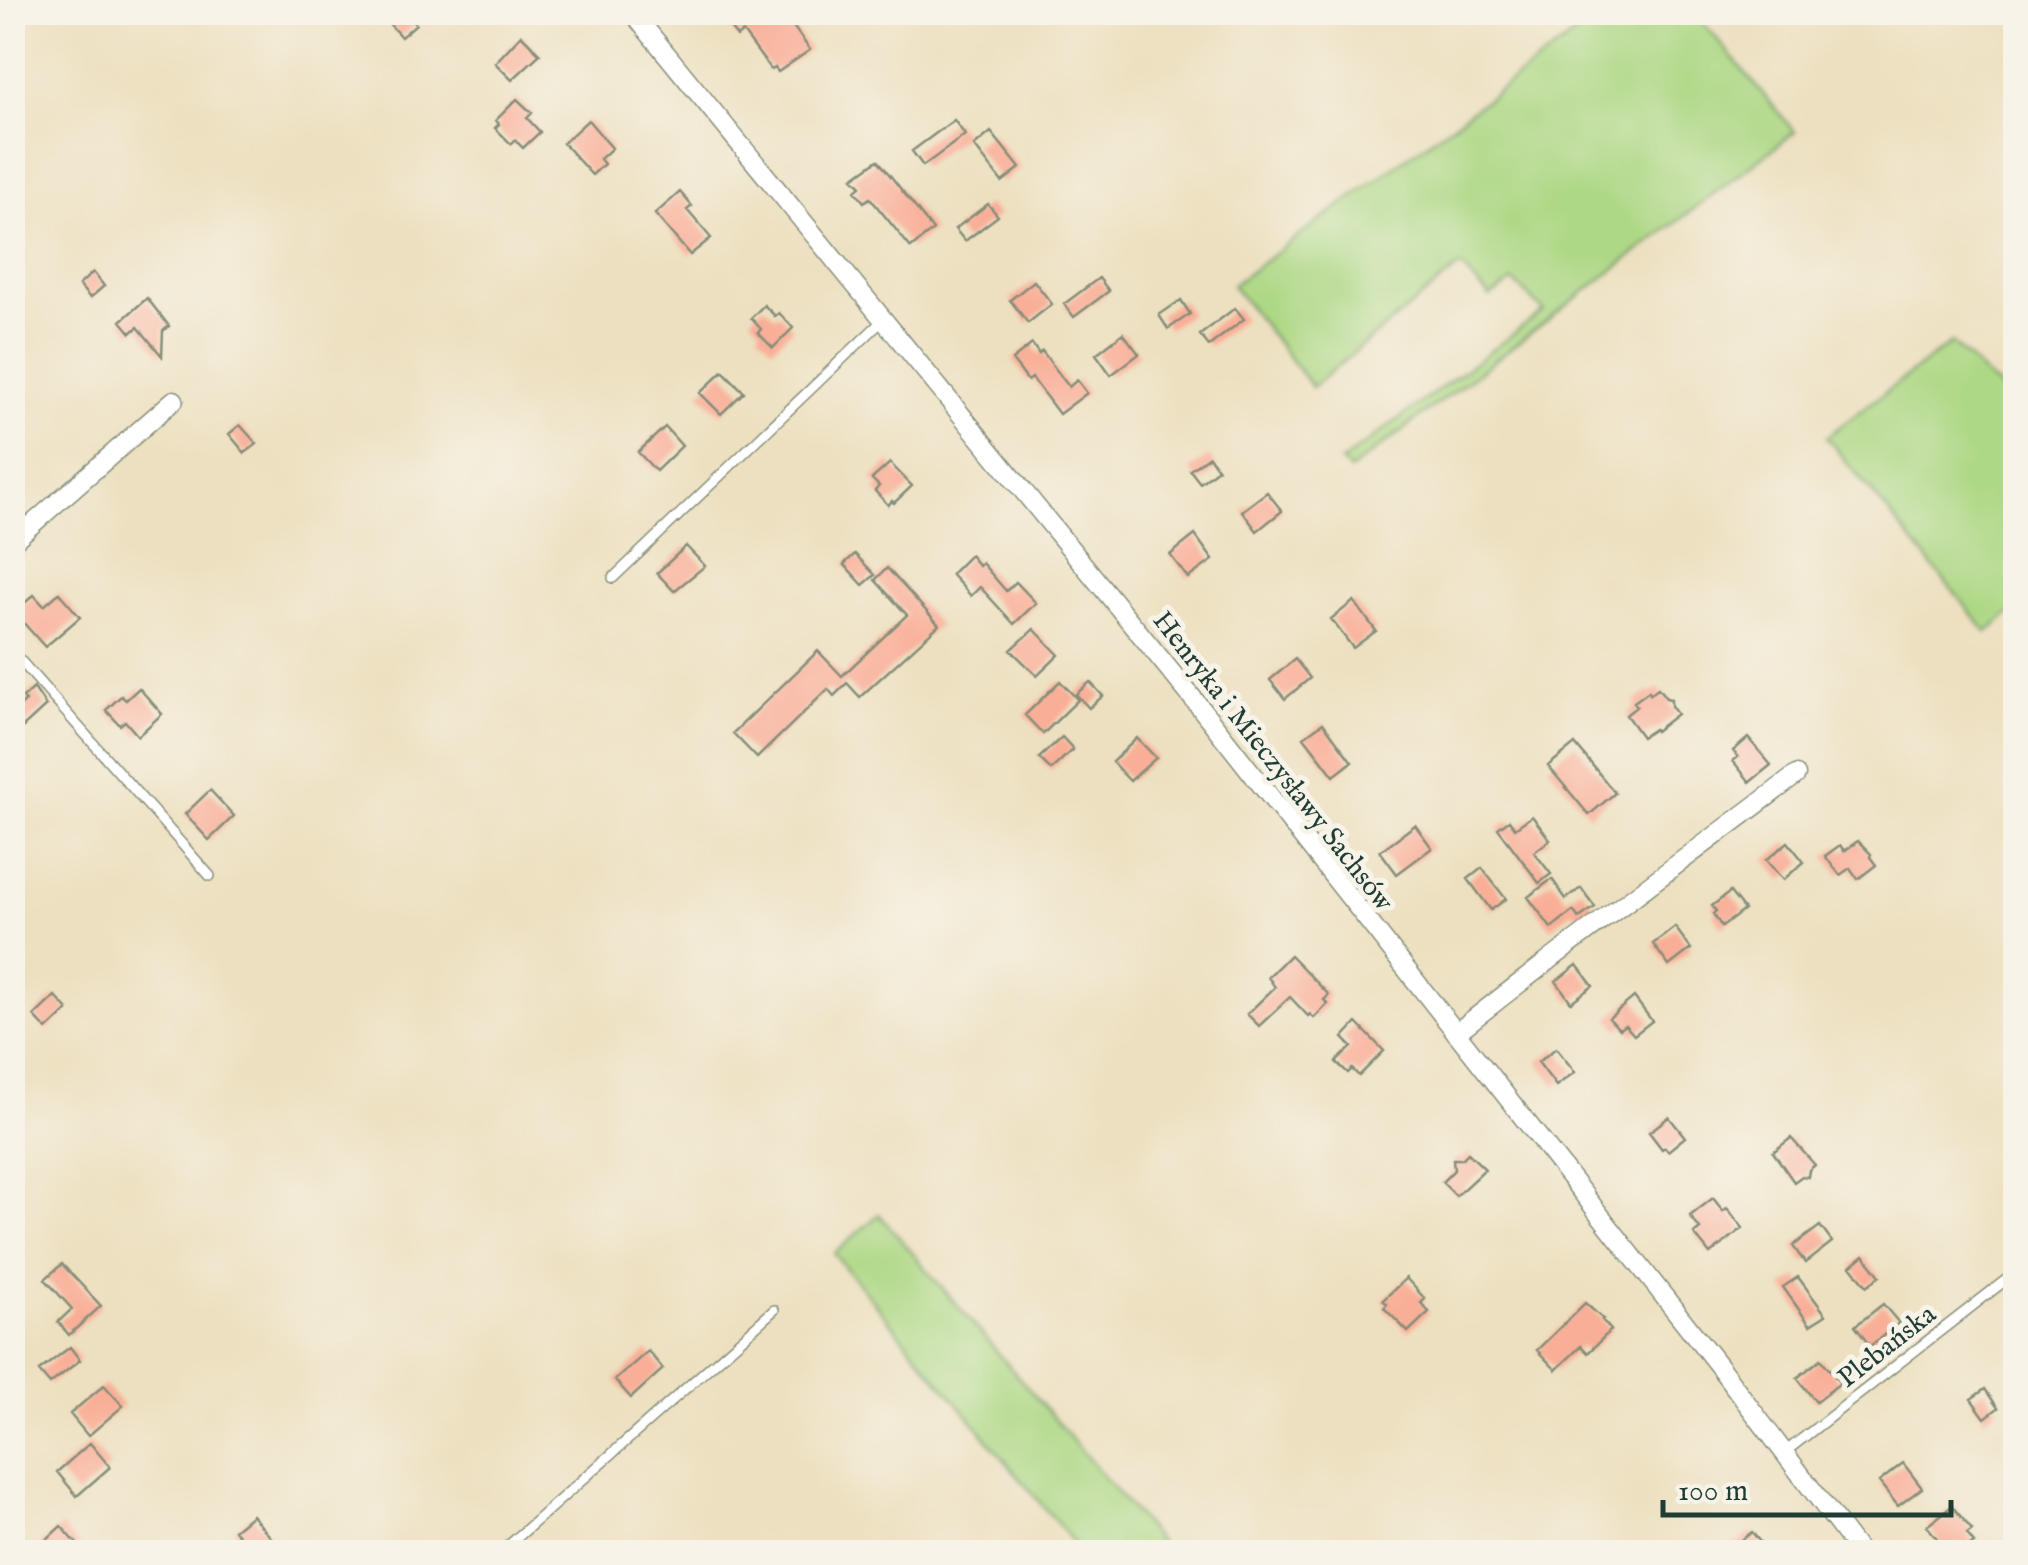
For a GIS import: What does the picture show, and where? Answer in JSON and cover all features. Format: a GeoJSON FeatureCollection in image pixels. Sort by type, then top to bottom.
{"type":"FeatureCollection","features":[{"type":"Feature","properties":{"kind":"street","name":"Henryka i Mieczysławy Sachsów"},"geometry":{"type":"LineString","coordinates":[[632,12],[1187,691],[1859,1552]]}},
{"type":"Feature","properties":{"kind":"street"},"geometry":{"type":"LineString","coordinates":[[12,542],[174,400]]}},
{"type":"Feature","properties":{"kind":"street"},"geometry":{"type":"LineString","coordinates":[[1456,1032],[1796,775]]}},
{"type":"Feature","properties":{"kind":"lane"},"geometry":{"type":"LineString","coordinates":[[613,578],[884,320]]}},
{"type":"Feature","properties":{"kind":"lane"},"geometry":{"type":"LineString","coordinates":[[12,651],[210,876]]}},
{"type":"Feature","properties":{"kind":"lane","name":"Plebańska"},"geometry":{"type":"LineString","coordinates":[[1784,1452],[2016,1272]]}},
{"type":"Feature","properties":{"kind":"lane"},"geometry":{"type":"LineString","coordinates":[[502,1552],[774,1310]]}},
{"type":"Feature","properties":{"kind":"green space"},"geometry":{"type":"Polygon","coordinates":[[[1605,13],[1695,13],[1795,132],[1350,470],[1341,462],[1544,311],[1513,281],[1490,297],[1460,266],[1312,387],[1232,285],[1605,13]]]}},
{"type":"Feature","properties":{"kind":"green space"},"geometry":{"type":"Polygon","coordinates":[[[1951,343],[2015,402],[2015,610],[1987,632],[1826,437],[1951,343]]]}},
{"type":"Feature","properties":{"kind":"green space"},"geometry":{"type":"Polygon","coordinates":[[[879,1214],[1168,1552],[1081,1552],[834,1254],[879,1214]]]}},
{"type":"Feature","properties":{"kind":"building"},"geometry":{"type":"Polygon","coordinates":[[[379,12],[407,12],[416,24],[401,37],[379,12]]]}},
{"type":"Feature","properties":{"kind":"building"},"geometry":{"type":"Polygon","coordinates":[[[718,12],[783,12],[810,50],[778,72],[775,68],[771,70],[743,32],[737,37],[718,12]]]}},
{"type":"Feature","properties":{"kind":"building"},"geometry":{"type":"Polygon","coordinates":[[[521,35],[540,54],[512,80],[495,63],[521,35]]]}},
{"type":"Feature","properties":{"kind":"building"},"geometry":{"type":"Polygon","coordinates":[[[517,99],[532,113],[527,118],[540,132],[523,148],[515,140],[511,144],[495,128],[499,124],[496,120],[517,99]]]}},
{"type":"Feature","properties":{"kind":"building"},"geometry":{"type":"Polygon","coordinates":[[[588,120],[612,148],[600,159],[604,164],[592,175],[563,143],[588,120]]]}},
{"type":"Feature","properties":{"kind":"building"},"geometry":{"type":"Polygon","coordinates":[[[954,120],[965,135],[923,166],[912,151],[954,120]]]}},
{"type":"Feature","properties":{"kind":"building"},"geometry":{"type":"Polygon","coordinates":[[[991,132],[1020,168],[1002,182],[974,146],[991,132]]]}},
{"type":"Feature","properties":{"kind":"building"},"geometry":{"type":"Polygon","coordinates":[[[878,160],[933,230],[911,248],[870,198],[864,202],[855,191],[861,186],[853,178],[878,160]]]}},
{"type":"Feature","properties":{"kind":"building"},"geometry":{"type":"Polygon","coordinates":[[[680,192],[692,206],[687,210],[711,238],[690,255],[655,214],[680,192]]]}},
{"type":"Feature","properties":{"kind":"building"},"geometry":{"type":"Polygon","coordinates":[[[988,204],[998,216],[965,241],[955,229],[988,204]]]}},
{"type":"Feature","properties":{"kind":"building"},"geometry":{"type":"Polygon","coordinates":[[[93,272],[104,286],[90,298],[79,285],[93,272]]]}},
{"type":"Feature","properties":{"kind":"building"},"geometry":{"type":"Polygon","coordinates":[[[1099,278],[1109,291],[1074,317],[1064,304],[1099,278]]]}},
{"type":"Feature","properties":{"kind":"building"},"geometry":{"type":"Polygon","coordinates":[[[1034,281],[1052,304],[1028,323],[1010,300],[1034,281]]]}},
{"type":"Feature","properties":{"kind":"building"},"geometry":{"type":"Polygon","coordinates":[[[147,298],[169,326],[163,331],[162,356],[138,327],[131,333],[121,321],[147,298]]]}},
{"type":"Feature","properties":{"kind":"building"},"geometry":{"type":"Polygon","coordinates":[[[1181,300],[1190,314],[1168,329],[1159,315],[1181,300]]]}},
{"type":"Feature","properties":{"kind":"building"},"geometry":{"type":"Polygon","coordinates":[[[764,305],[775,316],[779,313],[793,328],[773,348],[758,333],[761,329],[751,318],[764,305]]]}},
{"type":"Feature","properties":{"kind":"building"},"geometry":{"type":"Polygon","coordinates":[[[1235,308],[1244,319],[1209,346],[1200,335],[1235,308]]]}},
{"type":"Feature","properties":{"kind":"building"},"geometry":{"type":"Polygon","coordinates":[[[1123,333],[1139,354],[1111,375],[1096,354],[1123,333]]]}},
{"type":"Feature","properties":{"kind":"building"},"geometry":{"type":"Polygon","coordinates":[[[1032,344],[1039,354],[1042,351],[1069,387],[1077,380],[1087,393],[1059,414],[1032,378],[1028,381],[1012,360],[1032,344]]]}},
{"type":"Feature","properties":{"kind":"building"},"geometry":{"type":"Polygon","coordinates":[[[723,371],[744,392],[721,414],[700,393],[723,371]]]}},
{"type":"Feature","properties":{"kind":"building"},"geometry":{"type":"Polygon","coordinates":[[[240,425],[257,444],[245,453],[229,434],[240,425]]]}},
{"type":"Feature","properties":{"kind":"building"},"geometry":{"type":"Polygon","coordinates":[[[665,427],[682,446],[656,471],[638,452],[665,427]]]}},
{"type":"Feature","properties":{"kind":"building"},"geometry":{"type":"Polygon","coordinates":[[[1209,456],[1218,469],[1200,483],[1190,470],[1209,456]]]}},
{"type":"Feature","properties":{"kind":"building"},"geometry":{"type":"Polygon","coordinates":[[[890,463],[912,486],[888,505],[875,491],[879,486],[872,479],[890,463]]]}},
{"type":"Feature","properties":{"kind":"building"},"geometry":{"type":"Polygon","coordinates":[[[1267,492],[1282,511],[1257,531],[1242,511],[1267,492]]]}},
{"type":"Feature","properties":{"kind":"building"},"geometry":{"type":"Polygon","coordinates":[[[1195,535],[1213,560],[1188,578],[1170,555],[1195,535]]]}},
{"type":"Feature","properties":{"kind":"building"},"geometry":{"type":"Polygon","coordinates":[[[686,546],[705,566],[674,591],[657,573],[686,546]]]}},
{"type":"Feature","properties":{"kind":"building"},"geometry":{"type":"Polygon","coordinates":[[[855,554],[875,575],[863,585],[844,564],[855,554]]]}},
{"type":"Feature","properties":{"kind":"building"},"geometry":{"type":"Polygon","coordinates":[[[970,555],[1006,591],[1016,582],[1036,603],[1014,624],[980,587],[971,596],[951,574],[970,555]]]}},
{"type":"Feature","properties":{"kind":"building"},"geometry":{"type":"Polygon","coordinates":[[[887,568],[939,625],[860,697],[847,683],[834,696],[828,689],[757,758],[733,733],[818,651],[842,676],[907,615],[875,580],[887,568]]]}},
{"type":"Feature","properties":{"kind":"building"},"geometry":{"type":"Polygon","coordinates":[[[59,593],[80,617],[45,647],[14,612],[34,595],[44,606],[59,593]]]}},
{"type":"Feature","properties":{"kind":"building"},"geometry":{"type":"Polygon","coordinates":[[[1354,601],[1376,631],[1353,648],[1331,619],[1354,601]]]}},
{"type":"Feature","properties":{"kind":"building"},"geometry":{"type":"Polygon","coordinates":[[[1034,629],[1059,655],[1037,676],[1011,650],[1034,629]]]}},
{"type":"Feature","properties":{"kind":"building"},"geometry":{"type":"Polygon","coordinates":[[[1295,659],[1310,678],[1285,699],[1270,680],[1295,659]]]}},
{"type":"Feature","properties":{"kind":"building"},"geometry":{"type":"Polygon","coordinates":[[[1060,681],[1078,700],[1043,734],[1025,715],[1060,681]]]}},
{"type":"Feature","properties":{"kind":"building"},"geometry":{"type":"Polygon","coordinates":[[[1090,682],[1103,696],[1089,708],[1076,694],[1090,682]]]}},
{"type":"Feature","properties":{"kind":"building"},"geometry":{"type":"Polygon","coordinates":[[[34,688],[46,706],[22,728],[12,713],[34,688]]]}},
{"type":"Feature","properties":{"kind":"building"},"geometry":{"type":"Polygon","coordinates":[[[139,688],[162,714],[138,736],[125,721],[120,725],[106,710],[121,696],[126,700],[139,688]]]}},
{"type":"Feature","properties":{"kind":"building"},"geometry":{"type":"Polygon","coordinates":[[[1658,688],[1671,699],[1677,714],[1642,737],[1626,715],[1637,706],[1634,702],[1658,688]]]}},
{"type":"Feature","properties":{"kind":"building"},"geometry":{"type":"Polygon","coordinates":[[[1323,723],[1352,762],[1334,776],[1304,737],[1323,723]]]}},
{"type":"Feature","properties":{"kind":"building"},"geometry":{"type":"Polygon","coordinates":[[[1062,737],[1073,749],[1051,770],[1039,758],[1062,737]]]}},
{"type":"Feature","properties":{"kind":"building"},"geometry":{"type":"Polygon","coordinates":[[[1137,738],[1156,758],[1130,781],[1112,762],[1137,738]]]}},
{"type":"Feature","properties":{"kind":"building"},"geometry":{"type":"Polygon","coordinates":[[[1748,738],[1771,765],[1750,782],[1733,761],[1738,757],[1733,751],[1748,738]]]}},
{"type":"Feature","properties":{"kind":"building"},"geometry":{"type":"Polygon","coordinates":[[[1575,744],[1615,793],[1589,815],[1548,766],[1575,744]]]}},
{"type":"Feature","properties":{"kind":"building"},"geometry":{"type":"Polygon","coordinates":[[[210,790],[234,816],[209,840],[185,814],[210,790]]]}},
{"type":"Feature","properties":{"kind":"building"},"geometry":{"type":"Polygon","coordinates":[[[1532,816],[1550,840],[1534,852],[1551,874],[1539,883],[1498,828],[1509,820],[1515,828],[1532,816]]]}},
{"type":"Feature","properties":{"kind":"building"},"geometry":{"type":"Polygon","coordinates":[[[1415,825],[1432,848],[1397,874],[1380,851],[1415,825]]]}},
{"type":"Feature","properties":{"kind":"building"},"geometry":{"type":"Polygon","coordinates":[[[1858,841],[1876,865],[1858,879],[1850,868],[1840,875],[1825,856],[1840,845],[1844,851],[1858,841]]]}},
{"type":"Feature","properties":{"kind":"building"},"geometry":{"type":"Polygon","coordinates":[[[1788,842],[1804,862],[1783,880],[1766,860],[1788,842]]]}},
{"type":"Feature","properties":{"kind":"building"},"geometry":{"type":"Polygon","coordinates":[[[1482,868],[1506,899],[1491,910],[1468,879],[1482,868]]]}},
{"type":"Feature","properties":{"kind":"building"},"geometry":{"type":"Polygon","coordinates":[[[1552,879],[1566,899],[1581,888],[1595,907],[1579,918],[1573,911],[1551,928],[1528,897],[1552,879]]]}},
{"type":"Feature","properties":{"kind":"building"},"geometry":{"type":"Polygon","coordinates":[[[1730,892],[1744,910],[1722,927],[1712,906],[1730,892]]]}},
{"type":"Feature","properties":{"kind":"building"},"geometry":{"type":"Polygon","coordinates":[[[1675,927],[1691,949],[1669,966],[1653,944],[1675,927]]]}},
{"type":"Feature","properties":{"kind":"building"},"geometry":{"type":"Polygon","coordinates":[[[1290,955],[1329,995],[1324,1000],[1328,1004],[1314,1018],[1290,997],[1259,1026],[1247,1014],[1275,987],[1268,977],[1290,955]]]}},
{"type":"Feature","properties":{"kind":"building"},"geometry":{"type":"Polygon","coordinates":[[[1577,965],[1593,986],[1571,1002],[1556,981],[1577,965]]]}},
{"type":"Feature","properties":{"kind":"building"},"geometry":{"type":"Polygon","coordinates":[[[55,996],[68,1010],[47,1030],[34,1016],[55,996]]]}},
{"type":"Feature","properties":{"kind":"building"},"geometry":{"type":"Polygon","coordinates":[[[1634,997],[1652,1021],[1634,1035],[1625,1025],[1619,1029],[1609,1018],[1634,997]]]}},
{"type":"Feature","properties":{"kind":"building"},"geometry":{"type":"Polygon","coordinates":[[[1357,1023],[1384,1051],[1359,1076],[1352,1069],[1348,1073],[1336,1062],[1352,1047],[1343,1038],[1357,1023]]]}},
{"type":"Feature","properties":{"kind":"building"},"geometry":{"type":"Polygon","coordinates":[[[1556,1048],[1575,1072],[1556,1086],[1538,1062],[1556,1048]]]}},
{"type":"Feature","properties":{"kind":"building"},"geometry":{"type":"Polygon","coordinates":[[[1669,1117],[1685,1137],[1668,1151],[1649,1132],[1669,1117]]]}},
{"type":"Feature","properties":{"kind":"building"},"geometry":{"type":"Polygon","coordinates":[[[1791,1138],[1815,1165],[1808,1177],[1794,1182],[1773,1152],[1791,1138]]]}},
{"type":"Feature","properties":{"kind":"building"},"geometry":{"type":"Polygon","coordinates":[[[1468,1153],[1485,1169],[1456,1196],[1442,1182],[1454,1170],[1453,1159],[1462,1159],[1468,1153]]]}},
{"type":"Feature","properties":{"kind":"building"},"geometry":{"type":"Polygon","coordinates":[[[1713,1198],[1743,1228],[1710,1254],[1694,1234],[1700,1229],[1690,1216],[1713,1198]]]}},
{"type":"Feature","properties":{"kind":"building"},"geometry":{"type":"Polygon","coordinates":[[[1820,1226],[1832,1242],[1805,1263],[1793,1246],[1820,1226]]]}},
{"type":"Feature","properties":{"kind":"building"},"geometry":{"type":"Polygon","coordinates":[[[1864,1255],[1880,1276],[1867,1286],[1851,1266],[1864,1255]]]}},
{"type":"Feature","properties":{"kind":"building"},"geometry":{"type":"Polygon","coordinates":[[[62,1264],[101,1306],[69,1335],[58,1322],[72,1309],[45,1279],[62,1264]]]}},
{"type":"Feature","properties":{"kind":"building"},"geometry":{"type":"Polygon","coordinates":[[[1798,1277],[1826,1315],[1810,1325],[1783,1287],[1798,1277]]]}},
{"type":"Feature","properties":{"kind":"building"},"geometry":{"type":"Polygon","coordinates":[[[1406,1278],[1425,1299],[1421,1303],[1429,1312],[1408,1332],[1384,1308],[1387,1304],[1383,1300],[1406,1278]]]}},
{"type":"Feature","properties":{"kind":"building"},"geometry":{"type":"Polygon","coordinates":[[[1585,1303],[1611,1330],[1588,1353],[1581,1346],[1556,1370],[1537,1350],[1585,1303]]]}},
{"type":"Feature","properties":{"kind":"building"},"geometry":{"type":"Polygon","coordinates":[[[1883,1304],[1899,1323],[1870,1346],[1855,1326],[1883,1304]]]}},
{"type":"Feature","properties":{"kind":"building"},"geometry":{"type":"Polygon","coordinates":[[[70,1347],[80,1360],[50,1384],[39,1371],[70,1347]]]}},
{"type":"Feature","properties":{"kind":"building"},"geometry":{"type":"Polygon","coordinates":[[[648,1351],[663,1369],[631,1398],[615,1380],[648,1351]]]}},
{"type":"Feature","properties":{"kind":"building"},"geometry":{"type":"Polygon","coordinates":[[[1821,1359],[1840,1383],[1816,1402],[1797,1378],[1821,1359]]]}},
{"type":"Feature","properties":{"kind":"building"},"geometry":{"type":"Polygon","coordinates":[[[104,1385],[123,1406],[88,1436],[70,1414],[104,1385]]]}},
{"type":"Feature","properties":{"kind":"building"},"geometry":{"type":"Polygon","coordinates":[[[1985,1389],[1998,1408],[1985,1418],[1971,1399],[1985,1389]]]}},
{"type":"Feature","properties":{"kind":"building"},"geometry":{"type":"Polygon","coordinates":[[[90,1443],[110,1467],[77,1496],[57,1472],[90,1443]]]}},
{"type":"Feature","properties":{"kind":"building"},"geometry":{"type":"Polygon","coordinates":[[[1903,1463],[1922,1488],[1898,1506],[1879,1482],[1903,1463]]]}},
{"type":"Feature","properties":{"kind":"building"},"geometry":{"type":"Polygon","coordinates":[[[1952,1506],[1972,1530],[1967,1534],[1974,1543],[1962,1552],[1948,1552],[1927,1526],[1952,1506]]]}},
{"type":"Feature","properties":{"kind":"building"},"geometry":{"type":"Polygon","coordinates":[[[252,1515],[283,1552],[252,1552],[234,1530],[252,1515]]]}},
{"type":"Feature","properties":{"kind":"building"},"geometry":{"type":"Polygon","coordinates":[[[61,1526],[79,1546],[71,1552],[33,1552],[61,1526]]]}},
{"type":"Feature","properties":{"kind":"building"},"geometry":{"type":"Polygon","coordinates":[[[1752,1532],[1768,1552],[1726,1552],[1752,1532]]]}}]}
